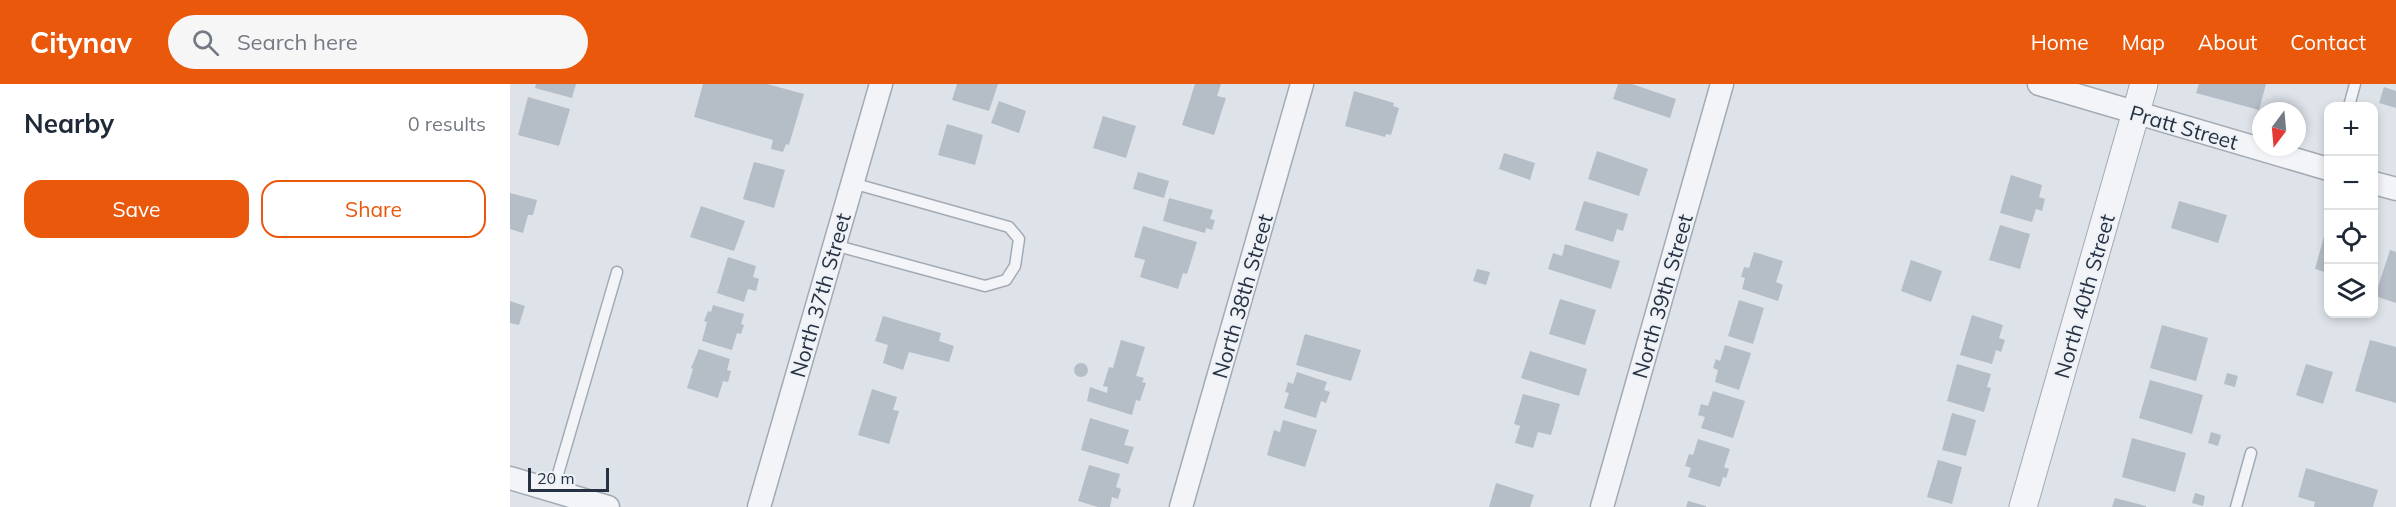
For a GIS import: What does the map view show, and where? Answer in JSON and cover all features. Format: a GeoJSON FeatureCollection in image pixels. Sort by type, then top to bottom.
{"type":"FeatureCollection","features":[{"type":"Feature","properties":{"kind":"street","name":"North 37th Street"},"geometry":{"type":"LineString","coordinates":[[759,507],[881,84]]}},
{"type":"Feature","properties":{"kind":"street","name":"North 38th Street"},"geometry":{"type":"LineString","coordinates":[[1181,507],[1302,84]]}},
{"type":"Feature","properties":{"kind":"street","name":"North 39th Street"},"geometry":{"type":"LineString","coordinates":[[1602,507],[1722,84]]}},
{"type":"Feature","properties":{"kind":"street","name":"Pratt Street"},"geometry":{"type":"LineString","coordinates":[[2039,84],[2324,168]]}},
{"type":"Feature","properties":{"kind":"street","name":"North 40th Street"},"geometry":{"type":"LineString","coordinates":[[2024,507],[2144,84]]}},
{"type":"Feature","properties":{"kind":"street"},"geometry":{"type":"LineString","coordinates":[[2378,184],[2396,189]]}},
{"type":"Feature","properties":{"kind":"street"},"geometry":{"type":"LineString","coordinates":[[510,478],[608,507]]}},
{"type":"Feature","properties":{"kind":"lane"},"geometry":{"type":"LineString","coordinates":[[2350,102],[2355,84]]}},
{"type":"Feature","properties":{"kind":"lane"},"geometry":{"type":"LineString","coordinates":[[834,245],[985,286],[1006,280],[1015,266],[1019,240],[1009,227],[852,183]]}},
{"type":"Feature","properties":{"kind":"lane"},"geometry":{"type":"LineString","coordinates":[[553,491],[616,272]]}},
{"type":"Feature","properties":{"kind":"lane"},"geometry":{"type":"LineString","coordinates":[[2236,507],[2251,453]]}},
{"type":"Feature","properties":{"kind":"building"},"geometry":{"type":"Polygon","coordinates":[[[536,84],[576,84],[572,98],[535,88],[536,84]]]}},
{"type":"Feature","properties":{"kind":"building"},"geometry":{"type":"Polygon","coordinates":[[[703,84],[767,84],[804,94],[789,145],[786,144],[783,152],[771,149],[773,140],[694,117],[703,84]]]}},
{"type":"Feature","properties":{"kind":"building"},"geometry":{"type":"Polygon","coordinates":[[[957,84],[998,84],[989,111],[952,100],[957,84]]]}},
{"type":"Feature","properties":{"kind":"building"},"geometry":{"type":"Polygon","coordinates":[[[1195,84],[1221,84],[1217,96],[1226,98],[1214,135],[1182,125],[1195,84]]]}},
{"type":"Feature","properties":{"kind":"building"},"geometry":{"type":"Polygon","coordinates":[[[1618,84],[1632,84],[1676,99],[1670,118],[1613,99],[1618,84]]]}},
{"type":"Feature","properties":{"kind":"building"},"geometry":{"type":"Polygon","coordinates":[[[2199,84],[2266,84],[2261,102],[2252,102],[2252,108],[2196,93],[2199,84]]]}},
{"type":"Feature","properties":{"kind":"building"},"geometry":{"type":"Polygon","coordinates":[[[2384,87],[2396,91],[2396,108],[2379,103],[2384,87]]]}},
{"type":"Feature","properties":{"kind":"building"},"geometry":{"type":"Polygon","coordinates":[[[1354,91],[1394,103],[1393,106],[1399,108],[1391,135],[1386,134],[1385,137],[1345,126],[1354,91]]]}},
{"type":"Feature","properties":{"kind":"building"},"geometry":{"type":"Polygon","coordinates":[[[528,97],[570,109],[559,146],[518,135],[528,97]]]}},
{"type":"Feature","properties":{"kind":"building"},"geometry":{"type":"Polygon","coordinates":[[[999,101],[1026,111],[1019,133],[991,123],[999,101]]]}},
{"type":"Feature","properties":{"kind":"building"},"geometry":{"type":"Polygon","coordinates":[[[1103,116],[1136,126],[1126,158],[1093,148],[1103,116]]]}},
{"type":"Feature","properties":{"kind":"building"},"geometry":{"type":"Polygon","coordinates":[[[947,124],[983,135],[975,165],[938,155],[947,124]]]}},
{"type":"Feature","properties":{"kind":"building"},"geometry":{"type":"Polygon","coordinates":[[[1597,151],[1648,169],[1639,196],[1588,179],[1597,151]]]}},
{"type":"Feature","properties":{"kind":"building"},"geometry":{"type":"Polygon","coordinates":[[[1504,153],[1535,163],[1530,180],[1499,169],[1504,153]]]}},
{"type":"Feature","properties":{"kind":"building"},"geometry":{"type":"Polygon","coordinates":[[[754,162],[785,170],[774,208],[743,199],[754,162]]]}},
{"type":"Feature","properties":{"kind":"building"},"geometry":{"type":"Polygon","coordinates":[[[1138,172],[1169,181],[1164,198],[1133,189],[1138,172]]]}},
{"type":"Feature","properties":{"kind":"building"},"geometry":{"type":"Polygon","coordinates":[[[2011,175],[2042,185],[2039,197],[2045,199],[2042,211],[2036,209],[2032,222],[2000,213],[2011,175]]]}},
{"type":"Feature","properties":{"kind":"building"},"geometry":{"type":"Polygon","coordinates":[[[510,193],[537,200],[533,215],[528,215],[523,233],[510,229],[510,193]]]}},
{"type":"Feature","properties":{"kind":"building"},"geometry":{"type":"Polygon","coordinates":[[[1169,198],[1213,210],[1210,219],[1215,220],[1212,230],[1206,228],[1205,233],[1163,221],[1169,198]]]}},
{"type":"Feature","properties":{"kind":"building"},"geometry":{"type":"Polygon","coordinates":[[[1584,201],[1628,214],[1623,231],[1617,229],[1613,242],[1575,230],[1584,201]]]}},
{"type":"Feature","properties":{"kind":"building"},"geometry":{"type":"Polygon","coordinates":[[[2179,201],[2227,215],[2218,243],[2171,228],[2179,201]]]}},
{"type":"Feature","properties":{"kind":"building"},"geometry":{"type":"Polygon","coordinates":[[[701,206],[745,221],[734,251],[690,237],[701,206]]]}},
{"type":"Feature","properties":{"kind":"building"},"geometry":{"type":"Polygon","coordinates":[[[2000,225],[2030,234],[2020,269],[1989,260],[2000,225]]]}},
{"type":"Feature","properties":{"kind":"building"},"geometry":{"type":"Polygon","coordinates":[[[1143,226],[1197,242],[1187,274],[1183,273],[1178,289],[1140,277],[1145,260],[1134,257],[1143,226]]]}},
{"type":"Feature","properties":{"kind":"building"},"geometry":{"type":"Polygon","coordinates":[[[2324,236],[2324,272],[2315,269],[2324,236]]]}},
{"type":"Feature","properties":{"kind":"building"},"geometry":{"type":"Polygon","coordinates":[[[1565,244],[1620,261],[1611,289],[1548,269],[1553,253],[1562,256],[1565,244]]]}},
{"type":"Feature","properties":{"kind":"building"},"geometry":{"type":"Polygon","coordinates":[[[2390,250],[2396,252],[2396,303],[2378,297],[2378,287],[2390,250]]]}},
{"type":"Feature","properties":{"kind":"building"},"geometry":{"type":"Polygon","coordinates":[[[1754,252],[1783,261],[1776,282],[1783,285],[1778,301],[1742,289],[1745,278],[1741,277],[1744,267],[1749,268],[1754,252]]]}},
{"type":"Feature","properties":{"kind":"building"},"geometry":{"type":"Polygon","coordinates":[[[728,257],[756,266],[753,277],[759,279],[756,291],[748,289],[744,302],[717,293],[728,257]]]}},
{"type":"Feature","properties":{"kind":"building"},"geometry":{"type":"Polygon","coordinates":[[[1911,260],[1942,271],[1931,302],[1901,291],[1911,260]]]}},
{"type":"Feature","properties":{"kind":"building"},"geometry":{"type":"Polygon","coordinates":[[[1477,269],[1490,272],[1486,285],[1473,281],[1477,269]]]}},
{"type":"Feature","properties":{"kind":"building"},"geometry":{"type":"Polygon","coordinates":[[[1560,299],[1596,310],[1585,345],[1549,334],[1560,299]]]}},
{"type":"Feature","properties":{"kind":"building"},"geometry":{"type":"Polygon","coordinates":[[[1739,300],[1764,308],[1753,344],[1728,336],[1739,300]]]}},
{"type":"Feature","properties":{"kind":"building"},"geometry":{"type":"Polygon","coordinates":[[[510,301],[525,306],[519,325],[510,323],[510,301]]]}},
{"type":"Feature","properties":{"kind":"building"},"geometry":{"type":"Polygon","coordinates":[[[713,305],[744,314],[741,334],[737,333],[732,350],[702,341],[707,322],[704,321],[713,305]]]}},
{"type":"Feature","properties":{"kind":"building"},"geometry":{"type":"Polygon","coordinates":[[[1972,315],[2003,325],[1999,338],[2005,340],[2001,352],[1996,350],[1992,364],[1960,355],[1972,315]]]}},
{"type":"Feature","properties":{"kind":"building"},"geometry":{"type":"Polygon","coordinates":[[[883,316],[941,333],[939,341],[954,346],[949,362],[909,352],[903,370],[883,363],[888,345],[875,341],[883,316]]]}},
{"type":"Feature","properties":{"kind":"building"},"geometry":{"type":"Polygon","coordinates":[[[2162,325],[2208,338],[2196,381],[2150,368],[2162,325]]]}},
{"type":"Feature","properties":{"kind":"building"},"geometry":{"type":"Polygon","coordinates":[[[1305,334],[1361,350],[1351,381],[1296,365],[1305,334]]]}},
{"type":"Feature","properties":{"kind":"building"},"geometry":{"type":"Polygon","coordinates":[[[1121,340],[1145,347],[1136,376],[1144,378],[1142,382],[1146,383],[1140,401],[1136,400],[1132,415],[1087,401],[1090,387],[1107,393],[1108,387],[1103,386],[1109,367],[1113,368],[1121,340]]]}},
{"type":"Feature","properties":{"kind":"building"},"geometry":{"type":"Polygon","coordinates":[[[2370,340],[2396,347],[2396,403],[2355,391],[2370,340]]]}},
{"type":"Feature","properties":{"kind":"building"},"geometry":{"type":"Polygon","coordinates":[[[1725,345],[1751,353],[1739,390],[1715,382],[1718,370],[1713,368],[1716,359],[1720,361],[1725,345]]]}},
{"type":"Feature","properties":{"kind":"building"},"geometry":{"type":"Polygon","coordinates":[[[699,349],[730,359],[727,370],[731,371],[728,382],[723,381],[718,398],[687,388],[693,369],[691,368],[699,349]]]}},
{"type":"Feature","properties":{"kind":"building"},"geometry":{"type":"Polygon","coordinates":[[[1530,351],[1587,369],[1579,396],[1521,378],[1530,351]]]}},
{"type":"Feature","properties":{"kind":"building"},"geometry":{"type":"Polygon","coordinates":[[[1078,363],[1084,363],[1088,370],[1084,377],[1078,377],[1074,373],[1074,367],[1078,363]]]}},
{"type":"Feature","properties":{"kind":"building"},"geometry":{"type":"Polygon","coordinates":[[[1957,364],[1991,374],[1987,387],[1991,388],[1984,412],[1947,401],[1957,364]]]}},
{"type":"Feature","properties":{"kind":"building"},"geometry":{"type":"Polygon","coordinates":[[[2306,364],[2333,372],[2323,404],[2296,395],[2306,364]]]}},
{"type":"Feature","properties":{"kind":"building"},"geometry":{"type":"Polygon","coordinates":[[[1297,372],[1327,382],[1324,390],[1330,392],[1326,403],[1321,401],[1316,418],[1284,408],[1289,393],[1285,392],[1288,382],[1293,384],[1297,372]]]}},
{"type":"Feature","properties":{"kind":"building"},"geometry":{"type":"Polygon","coordinates":[[[2227,373],[2238,376],[2235,387],[2224,384],[2227,373]]]}},
{"type":"Feature","properties":{"kind":"building"},"geometry":{"type":"Polygon","coordinates":[[[2150,380],[2203,395],[2192,434],[2139,418],[2150,380]]]}},
{"type":"Feature","properties":{"kind":"building"},"geometry":{"type":"Polygon","coordinates":[[[872,389],[897,397],[893,410],[899,411],[889,444],[858,435],[872,389]]]}},
{"type":"Feature","properties":{"kind":"building"},"geometry":{"type":"Polygon","coordinates":[[[1713,391],[1745,401],[1733,438],[1701,428],[1705,417],[1698,415],[1701,404],[1708,406],[1713,391]]]}},
{"type":"Feature","properties":{"kind":"building"},"geometry":{"type":"Polygon","coordinates":[[[1523,394],[1560,404],[1551,435],[1538,432],[1533,448],[1515,443],[1520,426],[1514,424],[1523,394]]]}},
{"type":"Feature","properties":{"kind":"building"},"geometry":{"type":"Polygon","coordinates":[[[1952,413],[1976,420],[1966,456],[1942,450],[1952,413]]]}},
{"type":"Feature","properties":{"kind":"building"},"geometry":{"type":"Polygon","coordinates":[[[1090,418],[1129,430],[1124,445],[1134,447],[1128,464],[1081,450],[1090,418]]]}},
{"type":"Feature","properties":{"kind":"building"},"geometry":{"type":"Polygon","coordinates":[[[1283,420],[1317,430],[1305,467],[1267,455],[1274,430],[1280,432],[1283,420]]]}},
{"type":"Feature","properties":{"kind":"building"},"geometry":{"type":"Polygon","coordinates":[[[2211,432],[2221,435],[2218,446],[2208,443],[2211,432]]]}},
{"type":"Feature","properties":{"kind":"building"},"geometry":{"type":"Polygon","coordinates":[[[2132,438],[2186,453],[2175,492],[2122,477],[2132,438]]]}},
{"type":"Feature","properties":{"kind":"building"},"geometry":{"type":"Polygon","coordinates":[[[1698,439],[1730,449],[1724,467],[1729,469],[1720,487],[1688,477],[1691,468],[1685,466],[1689,454],[1693,455],[1698,439]]]}},
{"type":"Feature","properties":{"kind":"building"},"geometry":{"type":"Polygon","coordinates":[[[1938,460],[1962,467],[1952,504],[1927,497],[1938,460]]]}},
{"type":"Feature","properties":{"kind":"building"},"geometry":{"type":"Polygon","coordinates":[[[1089,465],[1120,474],[1116,487],[1121,489],[1118,499],[1112,497],[1110,507],[1098,507],[1078,501],[1089,465]]]}},
{"type":"Feature","properties":{"kind":"building"},"geometry":{"type":"Polygon","coordinates":[[[2306,468],[2378,490],[2373,507],[2314,507],[2315,502],[2298,497],[2306,468]]]}},
{"type":"Feature","properties":{"kind":"building"},"geometry":{"type":"Polygon","coordinates":[[[1496,483],[1534,495],[1530,507],[1489,507],[1496,483]]]}},
{"type":"Feature","properties":{"kind":"building"},"geometry":{"type":"Polygon","coordinates":[[[2195,493],[2205,496],[2203,506],[2192,503],[2195,493]]]}},
{"type":"Feature","properties":{"kind":"building"},"geometry":{"type":"Polygon","coordinates":[[[2115,498],[2146,506],[2146,507],[2112,507],[2115,498]]]}},
{"type":"Feature","properties":{"kind":"building"},"geometry":{"type":"Polygon","coordinates":[[[1688,501],[1706,506],[1706,507],[1686,507],[1688,501]]]}}]}
